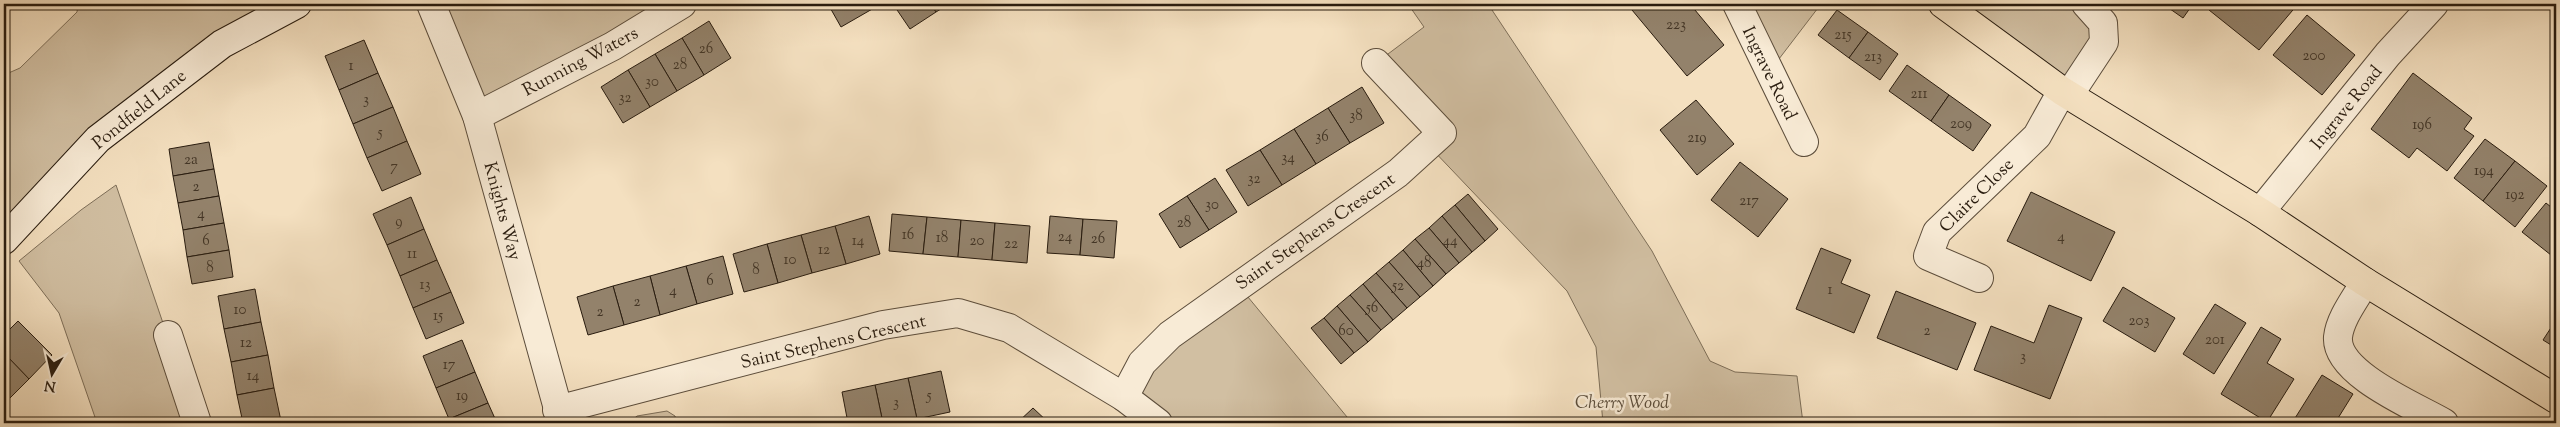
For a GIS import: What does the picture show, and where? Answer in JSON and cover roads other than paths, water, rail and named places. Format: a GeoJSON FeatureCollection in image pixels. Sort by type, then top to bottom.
{"type":"FeatureCollection","features":[{"type":"Feature","properties":{"kind":"main road"},"geometry":{"type":"LineString","coordinates":[[1943,4],[2065,93],[2260,212],[2365,282],[2556,399]]}},
{"type":"Feature","properties":{"kind":"street","name":"Pondfield Lane"},"geometry":{"type":"LineString","coordinates":[[4,240],[98,139],[222,44],[297,4]]}},
{"type":"Feature","properties":{"kind":"street","name":"Knights Way"},"geometry":{"type":"LineString","coordinates":[[431,4],[476,116],[559,417]]}},
{"type":"Feature","properties":{"kind":"street","name":"Running Waters"},"geometry":{"type":"LineString","coordinates":[[476,116],[613,46],[682,4]]}},
{"type":"Feature","properties":{"kind":"street","name":"Ingrave Road"},"geometry":{"type":"LineString","coordinates":[[1737,4],[1804,142]]}},
{"type":"Feature","properties":{"kind":"street"},"geometry":{"type":"LineString","coordinates":[[2065,93],[2104,42],[2103,23],[2086,4]]}},
{"type":"Feature","properties":{"kind":"street","name":"Ingrave Road"},"geometry":{"type":"LineString","coordinates":[[2260,212],[2388,54],[2434,4]]}},
{"type":"Feature","properties":{"kind":"street","name":"Saint Stephens Crescent"},"geometry":{"type":"LineString","coordinates":[[1124,397],[1142,363],[1170,336],[1398,173],[1442,133],[1376,63]]}},
{"type":"Feature","properties":{"kind":"street","name":"Claire Close"},"geometry":{"type":"LineString","coordinates":[[1979,278],[1928,256],[1937,232],[2037,136],[2065,93]]}},
{"type":"Feature","properties":{"kind":"street"},"geometry":{"type":"LineString","coordinates":[[2365,282],[2342,323],[2338,338],[2341,354],[2361,376],[2444,423]]}},
{"type":"Feature","properties":{"kind":"street","name":"Saint Stephens Crescent"},"geometry":{"type":"LineString","coordinates":[[559,417],[883,325],[958,313],[1009,328],[1124,397],[1158,423]]}},
{"type":"Feature","properties":{"kind":"street"},"geometry":{"type":"LineString","coordinates":[[168,335],[197,423]]}},
{"type":"Feature","properties":{"kind":"park label","name":"Cherry Wood"},"geometry":{"type":"Point","coordinates":[1622,402]}}]}
